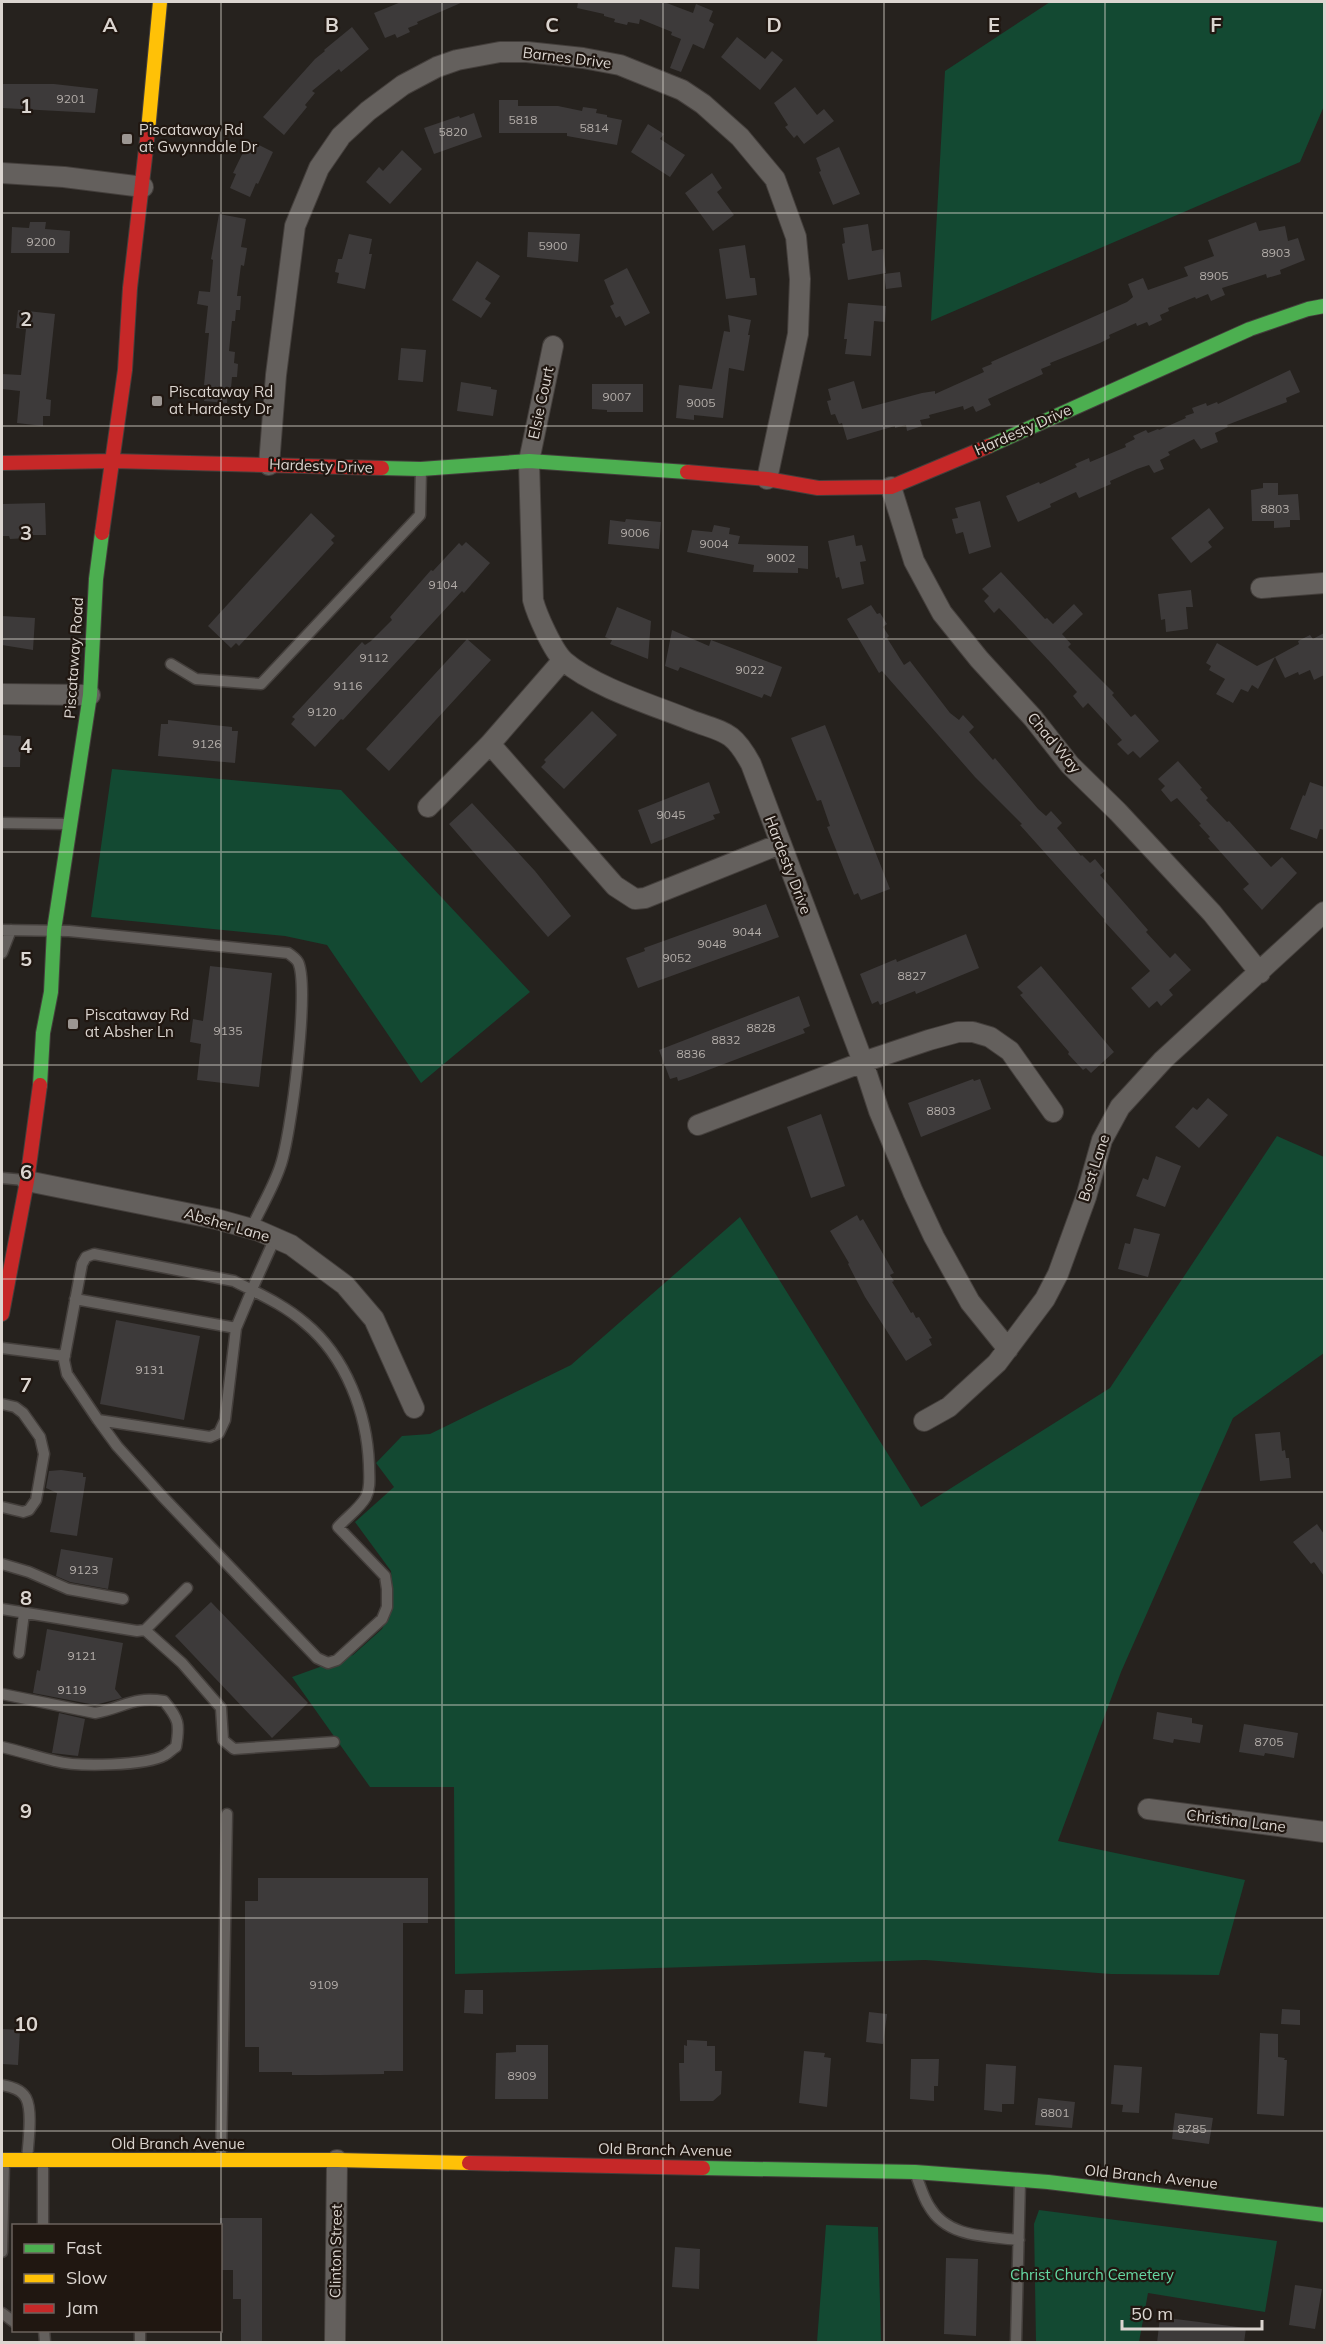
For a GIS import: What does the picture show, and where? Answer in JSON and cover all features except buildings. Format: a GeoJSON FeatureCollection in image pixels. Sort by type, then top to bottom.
{"type":"FeatureCollection","features":[{"type":"Feature","properties":{"kind":"main road","name":"Piscataway Road"},"geometry":{"type":"LineString","coordinates":[[2,1314],[27,1181],[40,1089],[43,1033],[51,992],[54,930],[90,695],[96,579],[125,370],[130,288],[143,187],[160,2]]}},
{"type":"Feature","properties":{"kind":"main road","name":"Hardesty Drive"},"geometry":{"type":"LineString","coordinates":[[2,463],[113,461],[421,469],[529,461],[635,467],[767,479],[818,488],[891,487],[992,445],[1250,329],[1300,311],[1324,306]]}},
{"type":"Feature","properties":{"kind":"main road","name":"Old Branch Avenue"},"geometry":{"type":"LineString","coordinates":[[3,2160],[338,2160],[915,2172],[1020,2180],[1246,2204],[1324,2215]]}},
{"type":"Feature","properties":{"kind":"street","name":"Barnes Drive"},"geometry":{"type":"LineString","coordinates":[[269,465],[276,375],[295,226],[319,168],[341,136],[403,85],[437,67],[457,60],[500,52],[527,52],[583,58],[620,65],[682,90],[703,104],[740,137],[775,179],[796,237],[800,279],[798,333],[767,479]]}},
{"type":"Feature","properties":{"kind":"street"},"geometry":{"type":"LineString","coordinates":[[2,173],[64,177],[143,187]]}},
{"type":"Feature","properties":{"kind":"street","name":"Elsie Court"},"geometry":{"type":"LineString","coordinates":[[529,461],[553,346]]}},
{"type":"Feature","properties":{"kind":"street","name":"Hardesty Drive"},"geometry":{"type":"LineString","coordinates":[[529,461],[532,600],[538,618],[563,660],[588,677],[622,693],[725,732],[741,746],[751,764],[883,1120],[913,1192],[934,1237],[970,1302],[1008,1349]]}},
{"type":"Feature","properties":{"kind":"street","name":"Chad Way"},"geometry":{"type":"LineString","coordinates":[[891,487],[914,561],[942,614],[1033,718],[1070,765],[1118,812],[1212,913],[1260,973]]}},
{"type":"Feature","properties":{"kind":"street"},"geometry":{"type":"LineString","coordinates":[[1261,588],[1324,583]]}},
{"type":"Feature","properties":{"kind":"street"},"geometry":{"type":"LineString","coordinates":[[428,807],[490,744],[563,660]]}},
{"type":"Feature","properties":{"kind":"street"},"geometry":{"type":"LineString","coordinates":[[2,694],[90,695]]}},
{"type":"Feature","properties":{"kind":"street"},"geometry":{"type":"LineString","coordinates":[[490,744],[615,886],[635,899],[645,898],[780,844]]}},
{"type":"Feature","properties":{"kind":"street","name":"Bost Lane"},"geometry":{"type":"LineString","coordinates":[[924,1421],[949,1407],[982,1378],[1008,1349],[1045,1299],[1058,1274],[1086,1197],[1102,1140],[1120,1107],[1163,1060],[1324,912]]}},
{"type":"Feature","properties":{"kind":"street"},"geometry":{"type":"LineString","coordinates":[[698,1125],[863,1062],[958,1032],[973,1032],[990,1037],[1010,1051],[1053,1112]]}},
{"type":"Feature","properties":{"kind":"street","name":"Absher Lane"},"geometry":{"type":"LineString","coordinates":[[27,1181],[216,1220],[250,1229],[291,1245],[345,1285],[374,1319],[414,1408]]}},
{"type":"Feature","properties":{"kind":"street","name":"Christina Lane"},"geometry":{"type":"LineString","coordinates":[[1148,1809],[1324,1832]]}},
{"type":"Feature","properties":{"kind":"street","name":"Clinton Street"},"geometry":{"type":"LineString","coordinates":[[334,2343],[338,2160]]}},
{"type":"Feature","properties":{"kind":"lane"},"geometry":{"type":"LineString","coordinates":[[171,664],[196,679],[261,684],[420,515],[421,469]]}},
{"type":"Feature","properties":{"kind":"lane"},"geometry":{"type":"LineString","coordinates":[[2,823],[70,824]]}},
{"type":"Feature","properties":{"kind":"lane"},"geometry":{"type":"LineString","coordinates":[[2,953],[6,930],[54,930],[288,953],[298,962],[302,980],[296,1073],[288,1141],[280,1168],[250,1229]]}},
{"type":"Feature","properties":{"kind":"lane"},"geometry":{"type":"LineString","coordinates":[[2,1178],[27,1181]]}},
{"type":"Feature","properties":{"kind":"lane"},"geometry":{"type":"LineString","coordinates":[[98,1420],[210,1437],[219,1433],[225,1420],[236,1328],[275,1238]]}},
{"type":"Feature","properties":{"kind":"lane"},"geometry":{"type":"LineString","coordinates":[[94,1254],[234,1281],[252,1290],[275,1301],[306,1324],[333,1355],[352,1386],[368,1442],[369,1488],[365,1498],[338,1527],[385,1576],[387,1607],[382,1619],[338,1660],[328,1664],[317,1658],[117,1446],[67,1374],[65,1356],[82,1264],[86,1257],[94,1254]]}},
{"type":"Feature","properties":{"kind":"lane"},"geometry":{"type":"LineString","coordinates":[[75,1299],[236,1328]]}},
{"type":"Feature","properties":{"kind":"lane"},"geometry":{"type":"LineString","coordinates":[[2,1348],[65,1356]]}},
{"type":"Feature","properties":{"kind":"lane"},"geometry":{"type":"LineString","coordinates":[[2,1404],[15,1407],[24,1413],[40,1437],[44,1454],[36,1500],[29,1510],[23,1512],[2,1507]]}},
{"type":"Feature","properties":{"kind":"lane"},"geometry":{"type":"LineString","coordinates":[[2,1564],[29,1572],[68,1589],[123,1599]]}},
{"type":"Feature","properties":{"kind":"lane"},"geometry":{"type":"LineString","coordinates":[[2,1609],[137,1631],[145,1630],[187,1588]]}},
{"type":"Feature","properties":{"kind":"lane"},"geometry":{"type":"LineString","coordinates":[[19,1653],[24,1613]]}},
{"type":"Feature","properties":{"kind":"lane"},"geometry":{"type":"LineString","coordinates":[[145,1630],[182,1664],[221,1708],[224,1740],[234,1749],[334,1742]]}},
{"type":"Feature","properties":{"kind":"lane"},"geometry":{"type":"LineString","coordinates":[[2,1694],[95,1713],[110,1711],[126,1703],[148,1699],[164,1701],[176,1715],[179,1729],[176,1747],[164,1756],[145,1761],[89,1765],[56,1761],[2,1747]]}},
{"type":"Feature","properties":{"kind":"lane"},"geometry":{"type":"LineString","coordinates":[[221,2160],[226,1814]]}},
{"type":"Feature","properties":{"kind":"lane"},"geometry":{"type":"LineString","coordinates":[[2,2085],[15,2087],[26,2097],[29,2110],[27,2160]]}},
{"type":"Feature","properties":{"kind":"lane"},"geometry":{"type":"LineString","coordinates":[[2,2252],[3,2160]]}},
{"type":"Feature","properties":{"kind":"lane"},"geometry":{"type":"LineString","coordinates":[[43,2160],[43,2224]]}},
{"type":"Feature","properties":{"kind":"lane"},"geometry":{"type":"LineString","coordinates":[[915,2172],[929,2207],[945,2225],[963,2232],[1019,2240]]}},
{"type":"Feature","properties":{"kind":"lane"},"geometry":{"type":"LineString","coordinates":[[1016,2343],[1020,2180]]}},
{"type":"Feature","properties":{"kind":"green space"},"geometry":{"type":"Polygon","coordinates":[[[1050,2],[1324,2],[1324,106],[1300,162],[931,321],[945,71],[1050,2]]]}},
{"type":"Feature","properties":{"kind":"green space"},"geometry":{"type":"Polygon","coordinates":[[[112,769],[341,790],[530,992],[421,1083],[327,945],[285,936],[91,917],[112,769]]]}},
{"type":"Feature","properties":{"kind":"green space"},"geometry":{"type":"Polygon","coordinates":[[[1277,1136],[1324,1157],[1324,1353],[1233,1418],[1121,1672],[1058,1841],[1245,1880],[1219,1975],[1111,1974],[925,1960],[455,1974],[454,1787],[370,1787],[292,1677],[353,1655],[382,1629],[393,1605],[391,1571],[355,1522],[394,1487],[376,1463],[402,1436],[430,1434],[571,1365],[740,1217],[921,1507],[1110,1388],[1277,1136]]]}},
{"type":"Feature","properties":{"kind":"green space","name":"Christ Church Cemetery"},"geometry":{"type":"Polygon","coordinates":[[[1039,2210],[1277,2241],[1265,2312],[1148,2293],[1139,2342],[1036,2342],[1034,2224],[1039,2210]]]}},
{"type":"Feature","properties":{"kind":"green space"},"geometry":{"type":"Polygon","coordinates":[[[826,2225],[878,2227],[881,2342],[817,2342],[826,2225]]]}},
{"type":"Feature","properties":{"kind":"traffic: fast"},"geometry":{"type":"LineString","coordinates":[[989,446],[1250,329],[1308,309],[1324,306]]}},
{"type":"Feature","properties":{"kind":"traffic: fast"},"geometry":{"type":"LineString","coordinates":[[382,468],[421,469],[529,461],[687,472]]}},
{"type":"Feature","properties":{"kind":"traffic: fast"},"geometry":{"type":"LineString","coordinates":[[40,1085],[43,1033],[51,992],[54,930],[90,695],[96,579],[102,533]]}},
{"type":"Feature","properties":{"kind":"traffic: fast"},"geometry":{"type":"LineString","coordinates":[[703,2168],[915,2172],[1048,2182],[1324,2215]]}},
{"type":"Feature","properties":{"kind":"traffic: slow"},"geometry":{"type":"LineString","coordinates":[[148,131],[160,2]]}},
{"type":"Feature","properties":{"kind":"traffic: slow"},"geometry":{"type":"LineString","coordinates":[[2,2160],[337,2160],[469,2163]]}},
{"type":"Feature","properties":{"kind":"traffic: jam"},"geometry":{"type":"LineString","coordinates":[[102,533],[125,370],[130,288],[148,131]]}},
{"type":"Feature","properties":{"kind":"traffic: jam"},"geometry":{"type":"LineString","coordinates":[[687,472],[767,479],[818,488],[891,487],[989,446]]}},
{"type":"Feature","properties":{"kind":"traffic: jam"},"geometry":{"type":"LineString","coordinates":[[2,463],[113,461],[382,468]]}},
{"type":"Feature","properties":{"kind":"traffic: jam"},"geometry":{"type":"LineString","coordinates":[[2,1314],[27,1181],[40,1085]]}},
{"type":"Feature","properties":{"kind":"traffic: jam"},"geometry":{"type":"LineString","coordinates":[[469,2163],[703,2168]]}},
{"type":"Feature","properties":{"kind":"place","name":"Piscataway Rd at Gwynndale Dr"},"geometry":{"type":"Point","coordinates":[127,139]}},
{"type":"Feature","properties":{"kind":"place","name":"Piscataway Rd at Hardesty Dr"},"geometry":{"type":"Point","coordinates":[157,401]}},
{"type":"Feature","properties":{"kind":"place","name":"Piscataway Rd at Absher Ln"},"geometry":{"type":"Point","coordinates":[73,1024]}}]}
